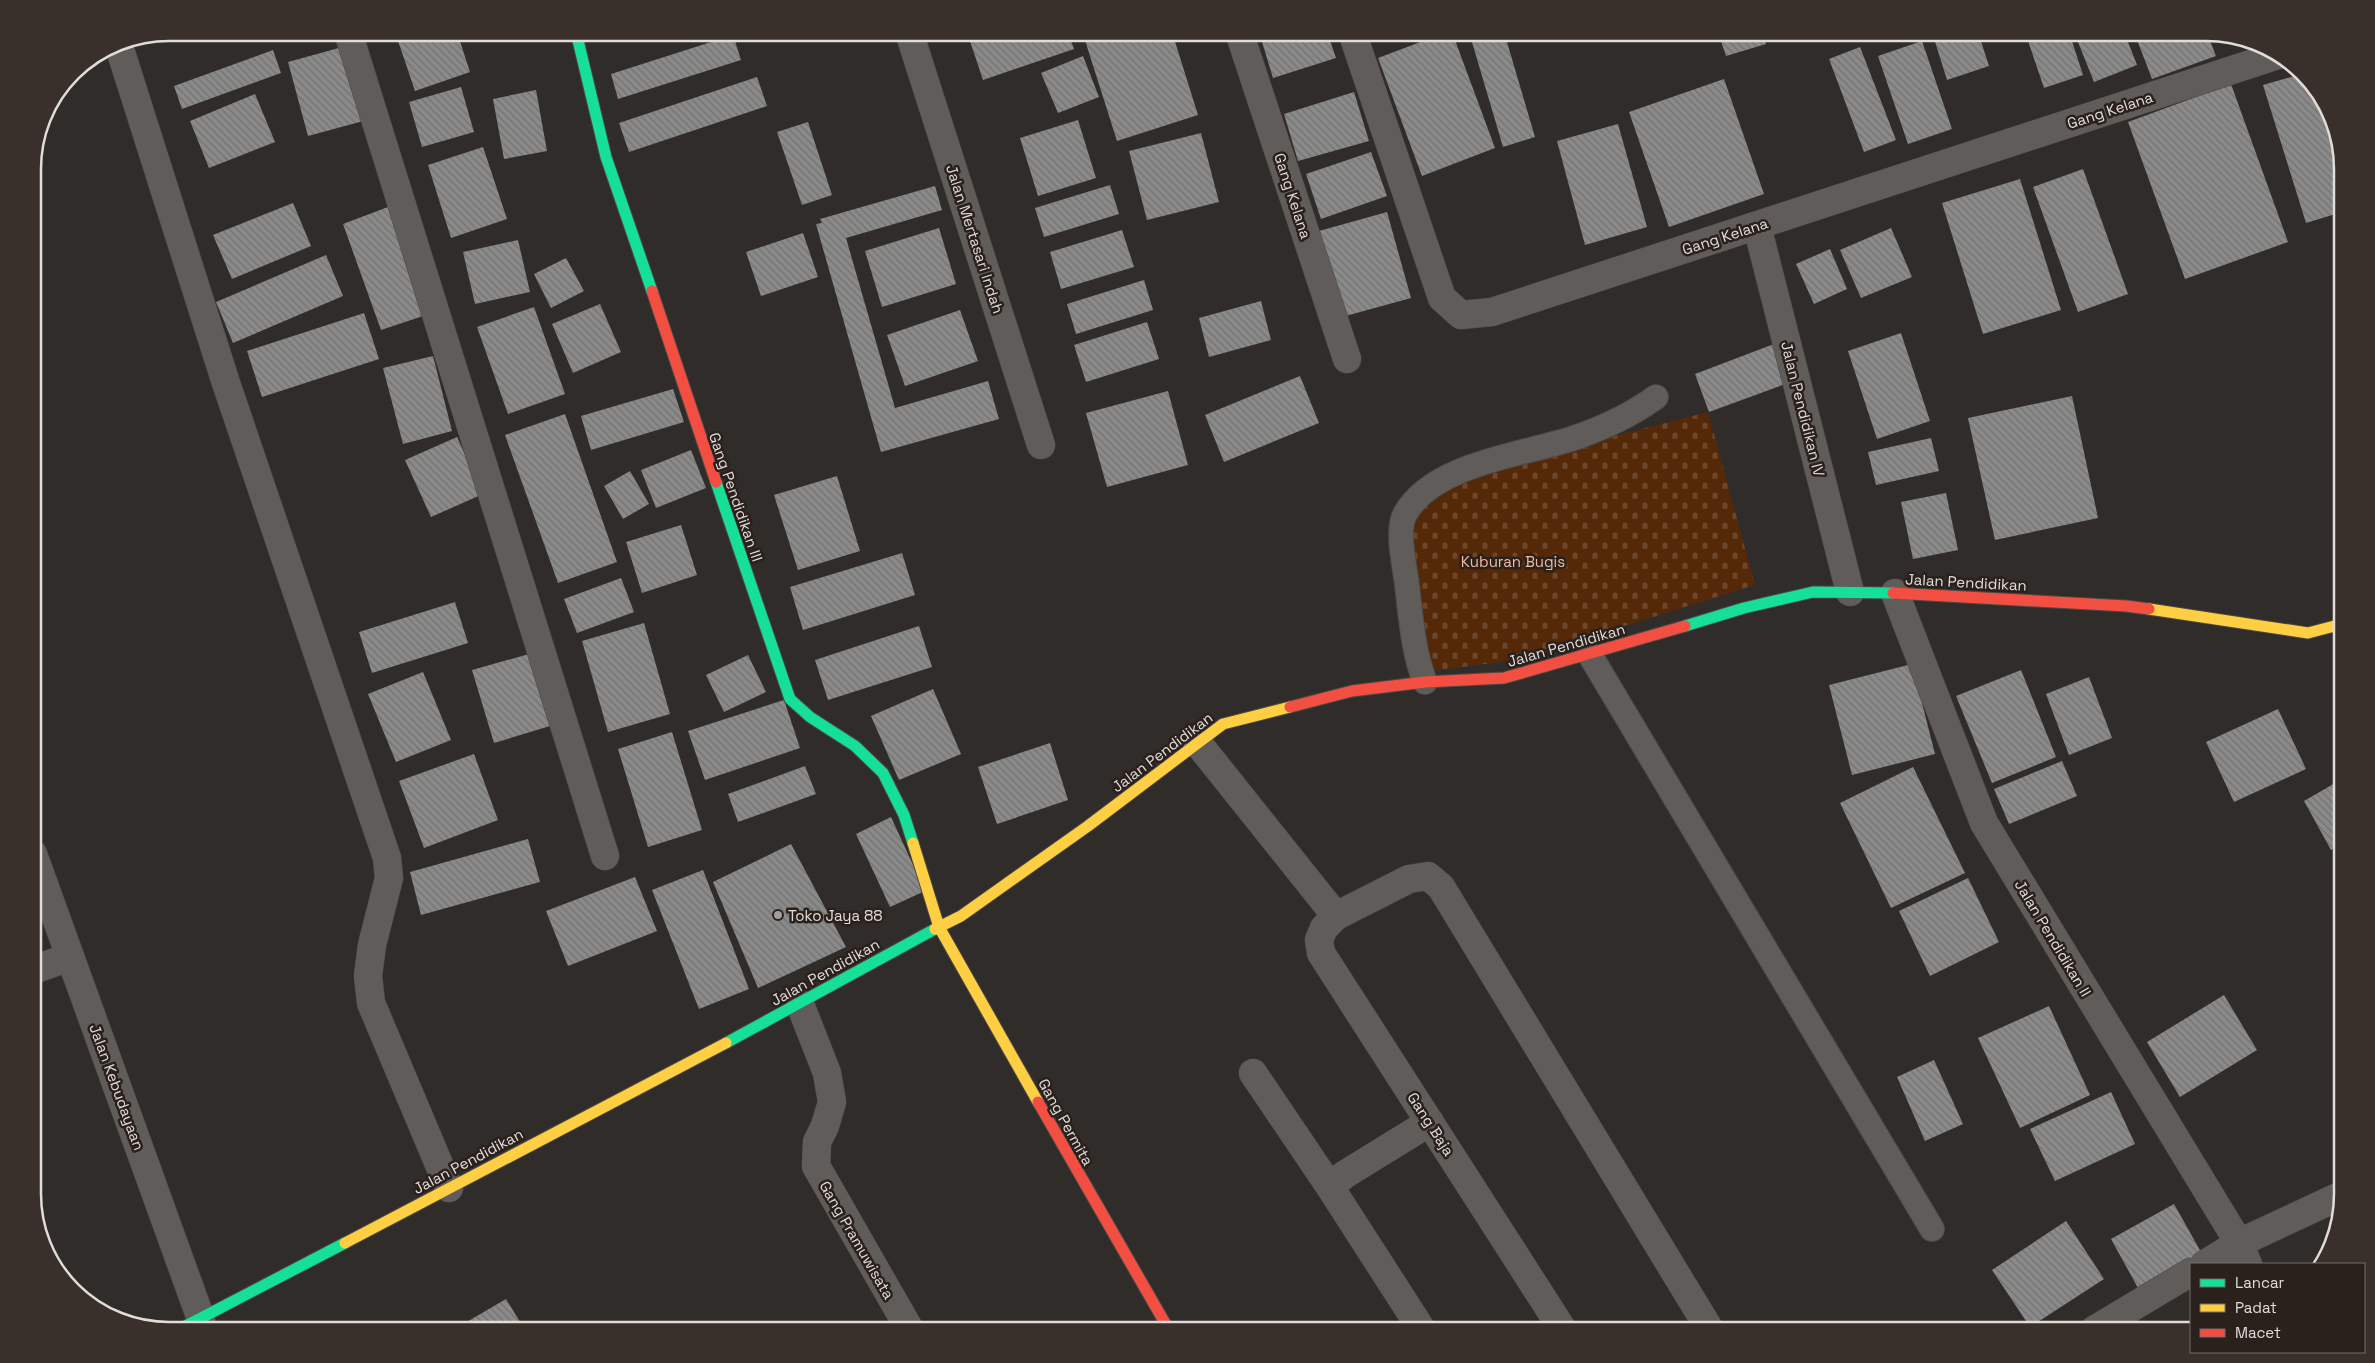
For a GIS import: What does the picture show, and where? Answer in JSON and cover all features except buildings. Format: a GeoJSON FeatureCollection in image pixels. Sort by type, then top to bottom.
{"type":"FeatureCollection","features":[{"type":"Feature","properties":{"kind":"street"},"geometry":{"type":"LineString","coordinates":[[351,41],[605,856]]}},
{"type":"Feature","properties":{"kind":"street","name":"Gang Pendidikan III"},"geometry":{"type":"LineString","coordinates":[[578,41],[606,156],[790,699],[810,716],[854,746],[884,773],[904,815],[939,927]]}},
{"type":"Feature","properties":{"kind":"street","name":"Jalan Mertasari Indah"},"geometry":{"type":"LineString","coordinates":[[912,41],[1041,445]]}},
{"type":"Feature","properties":{"kind":"street","name":"Gang Kelana"},"geometry":{"type":"LineString","coordinates":[[1242,41],[1347,359]]}},
{"type":"Feature","properties":{"kind":"street","name":"Gang Kelana"},"geometry":{"type":"LineString","coordinates":[[1358,41],[1442,298],[1461,315],[1492,312],[2268,57]]}},
{"type":"Feature","properties":{"kind":"street"},"geometry":{"type":"LineString","coordinates":[[121,51],[225,380],[387,858],[389,878],[372,946],[368,976],[371,1003],[449,1188]]}},
{"type":"Feature","properties":{"kind":"street","name":"Jalan Pendidikan IV"},"geometry":{"type":"LineString","coordinates":[[1757,226],[1850,592]]}},
{"type":"Feature","properties":{"kind":"street","name":"Jalan Pendidikan"},"geometry":{"type":"LineString","coordinates":[[195,1322],[800,1004],[961,916],[1072,837],[1223,724],[1270,710],[1352,691],[1424,682],[1504,678],[1744,608],[1813,592],[1894,593],[2126,606],[2308,633],[2333,626]]}},
{"type":"Feature","properties":{"kind":"street","name":"Jalan Pendidikan II"},"geometry":{"type":"LineString","coordinates":[[1894,593],[1984,823],[2244,1254]]}},
{"type":"Feature","properties":{"kind":"street"},"geometry":{"type":"LineString","coordinates":[[1197,742],[1336,916]]}},
{"type":"Feature","properties":{"kind":"street","name":"Gang Baja"},"geometry":{"type":"LineString","coordinates":[[1559,1322],[1321,953],[1319,940],[1324,928],[1336,916],[1409,879],[1428,876],[1442,888],[1705,1322]]}},
{"type":"Feature","properties":{"kind":"street","name":"Jalan Kebudayaan"},"geometry":{"type":"LineString","coordinates":[[42,880],[188,1322]]}},
{"type":"Feature","properties":{"kind":"street","name":"Gang Permita"},"geometry":{"type":"LineString","coordinates":[[939,927],[1116,1241],[1164,1322]]}},
{"type":"Feature","properties":{"kind":"street"},"geometry":{"type":"LineString","coordinates":[[42,967],[69,957]]}},
{"type":"Feature","properties":{"kind":"street","name":"Gang Pramuwisata"},"geometry":{"type":"LineString","coordinates":[[800,1004],[827,1073],[832,1102],[825,1126],[817,1142],[816,1166],[905,1322]]}},
{"type":"Feature","properties":{"kind":"street"},"geometry":{"type":"LineString","coordinates":[[1253,1073],[1417,1322]]}},
{"type":"Feature","properties":{"kind":"street"},"geometry":{"type":"LineString","coordinates":[[1330,1188],[1344,1175],[1430,1122]]}},
{"type":"Feature","properties":{"kind":"street"},"geometry":{"type":"LineString","coordinates":[[2209,1263],[2244,1254],[2334,1200]]}},
{"type":"Feature","properties":{"kind":"street"},"geometry":{"type":"LineString","coordinates":[[2107,1322],[2190,1273]]}},
{"type":"Feature","properties":{"kind":"lane"},"geometry":{"type":"LineString","coordinates":[[1424,682],[1416,659],[1401,538],[1404,515],[1423,492],[1443,480],[1467,469],[1571,439],[1610,424],[1656,397]]}},
{"type":"Feature","properties":{"kind":"lane"},"geometry":{"type":"LineString","coordinates":[[1590,654],[1932,1229]]}},
{"type":"Feature","properties":{"kind":"green space","name":"Kuburan Bugis"},"geometry":{"type":"Polygon","coordinates":[[[1708,412],[1755,585],[1516,660],[1432,671],[1404,527],[1447,479],[1708,412]]]}},
{"type":"Feature","properties":{"kind":"traffic: fast"},"geometry":{"type":"LineString","coordinates":[[578,41],[606,157],[652,291]]}},
{"type":"Feature","properties":{"kind":"traffic: fast"},"geometry":{"type":"LineString","coordinates":[[716,482],[790,699],[810,717],[855,746],[883,773],[904,815],[913,843]]}},
{"type":"Feature","properties":{"kind":"traffic: fast"},"geometry":{"type":"LineString","coordinates":[[1685,626],[1744,608],[1813,592],[1893,593]]}},
{"type":"Feature","properties":{"kind":"traffic: fast"},"geometry":{"type":"LineString","coordinates":[[726,1043],[935,929]]}},
{"type":"Feature","properties":{"kind":"traffic: fast"},"geometry":{"type":"LineString","coordinates":[[193,1322],[345,1243]]}},
{"type":"Feature","properties":{"kind":"traffic: slow"},"geometry":{"type":"LineString","coordinates":[[2149,609],[2308,633],[2333,626]]}},
{"type":"Feature","properties":{"kind":"traffic: slow"},"geometry":{"type":"LineString","coordinates":[[935,929],[961,916],[1088,826],[1223,724],[1290,707]]}},
{"type":"Feature","properties":{"kind":"traffic: slow"},"geometry":{"type":"LineString","coordinates":[[913,843],[939,927],[1038,1102]]}},
{"type":"Feature","properties":{"kind":"traffic: slow"},"geometry":{"type":"LineString","coordinates":[[345,1243],[726,1043]]}},
{"type":"Feature","properties":{"kind":"traffic: jam"},"geometry":{"type":"LineString","coordinates":[[652,291],[716,482]]}},
{"type":"Feature","properties":{"kind":"traffic: jam"},"geometry":{"type":"LineString","coordinates":[[1893,593],[2126,606],[2149,609]]}},
{"type":"Feature","properties":{"kind":"traffic: jam"},"geometry":{"type":"LineString","coordinates":[[1290,707],[1352,691],[1425,682],[1504,678],[1685,626]]}},
{"type":"Feature","properties":{"kind":"traffic: jam"},"geometry":{"type":"LineString","coordinates":[[1038,1102],[1164,1322]]}},
{"type":"Feature","properties":{"kind":"place","name":"Toko Jaya 88"},"geometry":{"type":"Point","coordinates":[778,915]}}]}
